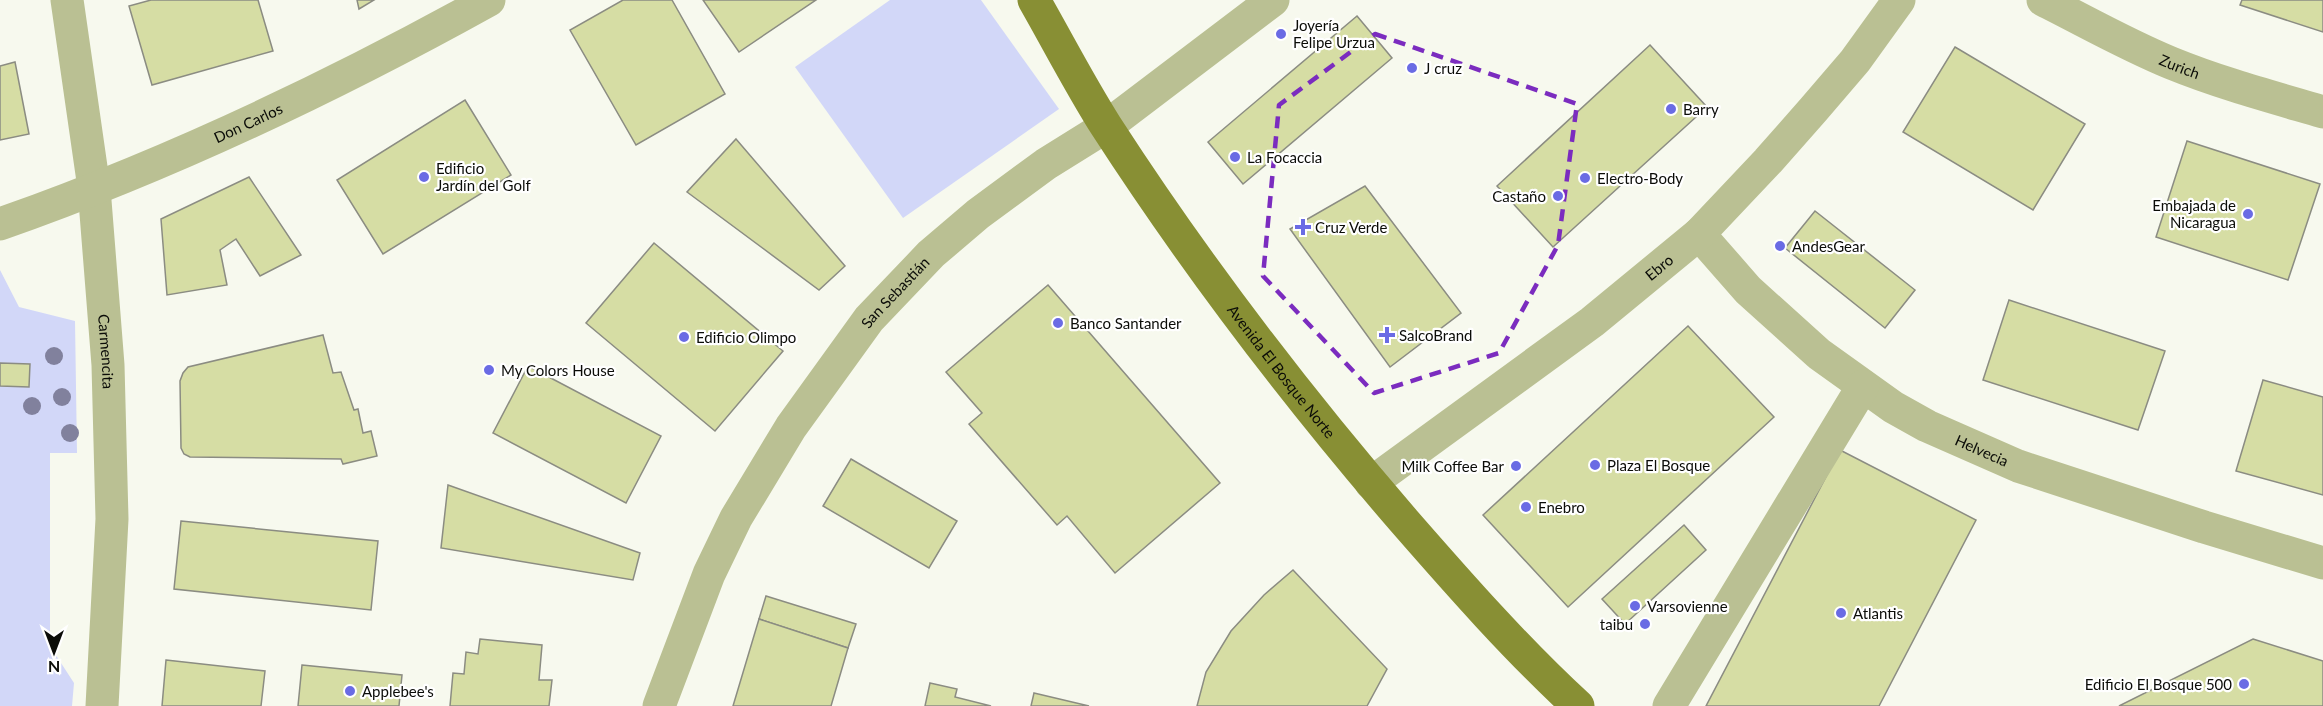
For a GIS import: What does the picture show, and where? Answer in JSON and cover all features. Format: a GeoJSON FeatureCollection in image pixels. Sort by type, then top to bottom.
{"type":"FeatureCollection","features":[{"type":"Feature","properties":{"kind":"main road","name":"Avenida El Bosque Norte"},"geometry":{"type":"LineString","coordinates":[[1034,0],[1107,126],[1210,278],[1293,388],[1445,569],[1578,706]]}},
{"type":"Feature","properties":{"kind":"street","name":"Carmencita"},"geometry":{"type":"LineString","coordinates":[[67,0],[94,188],[104,289],[112,519],[102,706]]}},
{"type":"Feature","properties":{"kind":"street","name":"Don Carlos"},"geometry":{"type":"LineString","coordinates":[[0,224],[94,188],[257,117],[353,71],[489,0]]}},
{"type":"Feature","properties":{"kind":"street","name":"San Sebastián"},"geometry":{"type":"LineString","coordinates":[[659,706],[710,574],[736,518],[791,428],[869,319],[954,233],[1046,164],[1107,126],[1273,0]]}},
{"type":"Feature","properties":{"kind":"street","name":"Ebro"},"geometry":{"type":"LineString","coordinates":[[1371,483],[1592,322],[1699,234],[1768,161],[1855,61],[1899,0]]}},
{"type":"Feature","properties":{"kind":"street","name":"Zurich"},"geometry":{"type":"LineString","coordinates":[[2043,0],[2121,41],[2169,62],[2216,80],[2323,112]]}},
{"type":"Feature","properties":{"kind":"street","name":"Helvecia"},"geometry":{"type":"LineString","coordinates":[[1699,234],[1748,290],[1819,354],[1893,407],[1927,426],[2018,466],[2204,527],[2323,562]]}},
{"type":"Feature","properties":{"kind":"street"},"geometry":{"type":"LineString","coordinates":[[1669,706],[1863,386]]}},
{"type":"Feature","properties":{"kind":"highlighted area"},"geometry":{"type":"Polygon","coordinates":[[[1375,34],[1577,104],[1558,245],[1499,353],[1374,393],[1263,276],[1279,105],[1375,34]]]}},
{"type":"Feature","properties":{"kind":"shaded area"},"geometry":{"type":"Polygon","coordinates":[[[890,0],[981,0],[1059,109],[903,218],[795,67],[890,0]]]}},
{"type":"Feature","properties":{"kind":"shaded area"},"geometry":{"type":"Polygon","coordinates":[[[0,270],[19,307],[75,321],[77,453],[50,453],[50,646],[74,683],[72,706],[0,706],[0,270]]]}},
{"type":"Feature","properties":{"kind":"building"},"geometry":{"type":"Polygon","coordinates":[[[151,0],[258,0],[273,51],[152,85],[129,6],[151,0]]]}},
{"type":"Feature","properties":{"kind":"building"},"geometry":{"type":"Polygon","coordinates":[[[357,0],[374,0],[359,9],[357,0]]]}},
{"type":"Feature","properties":{"kind":"building"},"geometry":{"type":"Polygon","coordinates":[[[623,0],[672,0],[725,94],[636,145],[570,30],[623,0]]]}},
{"type":"Feature","properties":{"kind":"building"},"geometry":{"type":"Polygon","coordinates":[[[703,0],[816,0],[739,52],[703,0]]]}},
{"type":"Feature","properties":{"kind":"building"},"geometry":{"type":"Polygon","coordinates":[[[2242,0],[2323,0],[2323,32],[2240,5],[2242,0]]]}},
{"type":"Feature","properties":{"kind":"building"},"geometry":{"type":"Polygon","coordinates":[[[1357,16],[1392,58],[1243,184],[1208,142],[1357,16]]]}},
{"type":"Feature","properties":{"kind":"building"},"geometry":{"type":"Polygon","coordinates":[[[1650,45],[1707,107],[1553,247],[1497,186],[1650,45]]]}},
{"type":"Feature","properties":{"kind":"building"},"geometry":{"type":"Polygon","coordinates":[[[1955,47],[2085,124],[2033,210],[1903,132],[1955,47]]]}},
{"type":"Feature","properties":{"kind":"building"},"geometry":{"type":"Polygon","coordinates":[[[15,62],[29,134],[0,140],[0,66],[15,62]]]}},
{"type":"Feature","properties":{"kind":"building","name":"Edificio Jardín del Golf"},"geometry":{"type":"Polygon","coordinates":[[[465,100],[511,175],[383,254],[337,180],[465,100]]]}},
{"type":"Feature","properties":{"kind":"building"},"geometry":{"type":"Polygon","coordinates":[[[736,139],[845,266],[819,290],[687,192],[736,139]]]}},
{"type":"Feature","properties":{"kind":"building"},"geometry":{"type":"Polygon","coordinates":[[[2187,141],[2320,184],[2288,280],[2156,237],[2187,141]]]}},
{"type":"Feature","properties":{"kind":"building"},"geometry":{"type":"Polygon","coordinates":[[[249,177],[301,255],[260,276],[236,239],[220,250],[227,285],[167,295],[161,219],[249,177]]]}},
{"type":"Feature","properties":{"kind":"building"},"geometry":{"type":"Polygon","coordinates":[[[1365,186],[1461,313],[1390,367],[1290,229],[1365,186]]]}},
{"type":"Feature","properties":{"kind":"building"},"geometry":{"type":"Polygon","coordinates":[[[1815,211],[1915,290],[1885,328],[1785,248],[1815,211]]]}},
{"type":"Feature","properties":{"kind":"building","name":"Edificio Olimpo"},"geometry":{"type":"Polygon","coordinates":[[[654,243],[783,351],[715,431],[586,323],[654,243]]]}},
{"type":"Feature","properties":{"kind":"building"},"geometry":{"type":"Polygon","coordinates":[[[1048,285],[1220,483],[1115,573],[1067,516],[1057,525],[969,424],[982,413],[946,372],[1048,285]]]}},
{"type":"Feature","properties":{"kind":"building"},"geometry":{"type":"Polygon","coordinates":[[[2009,300],[2165,351],[2138,430],[1983,380],[2009,300]]]}},
{"type":"Feature","properties":{"kind":"building","name":"Plaza El Bosque"},"geometry":{"type":"Polygon","coordinates":[[[1688,326],[1774,417],[1568,607],[1483,515],[1688,326]]]}},
{"type":"Feature","properties":{"kind":"building"},"geometry":{"type":"Polygon","coordinates":[[[323,335],[333,373],[341,372],[354,410],[358,409],[363,433],[371,431],[377,456],[343,464],[341,459],[190,457],[184,454],[181,448],[180,381],[188,367],[323,335]]]}},
{"type":"Feature","properties":{"kind":"building"},"geometry":{"type":"Polygon","coordinates":[[[0,363],[30,364],[29,387],[0,386],[0,363]]]}},
{"type":"Feature","properties":{"kind":"building"},"geometry":{"type":"Polygon","coordinates":[[[528,366],[661,436],[626,503],[493,433],[528,366]]]}},
{"type":"Feature","properties":{"kind":"building"},"geometry":{"type":"Polygon","coordinates":[[[2263,380],[2323,397],[2323,495],[2236,471],[2263,380]]]}},
{"type":"Feature","properties":{"kind":"building","name":"Atlantis"},"geometry":{"type":"Polygon","coordinates":[[[1840,450],[1976,520],[1879,706],[1706,706],[1840,450]]]}},
{"type":"Feature","properties":{"kind":"building"},"geometry":{"type":"Polygon","coordinates":[[[851,459],[957,521],[929,568],[823,506],[851,459]]]}},
{"type":"Feature","properties":{"kind":"building"},"geometry":{"type":"Polygon","coordinates":[[[448,485],[640,553],[633,580],[441,548],[448,485]]]}},
{"type":"Feature","properties":{"kind":"building"},"geometry":{"type":"Polygon","coordinates":[[[181,521],[378,541],[371,610],[174,589],[181,521]]]}},
{"type":"Feature","properties":{"kind":"building"},"geometry":{"type":"Polygon","coordinates":[[[1684,525],[1706,550],[1625,624],[1602,599],[1684,525]]]}},
{"type":"Feature","properties":{"kind":"building"},"geometry":{"type":"Polygon","coordinates":[[[1293,570],[1387,669],[1367,706],[1197,706],[1206,672],[1231,631],[1264,595],[1293,570]]]}},
{"type":"Feature","properties":{"kind":"building"},"geometry":{"type":"Polygon","coordinates":[[[766,596],[856,624],[848,648],[759,619],[766,596]]]}},
{"type":"Feature","properties":{"kind":"building"},"geometry":{"type":"Polygon","coordinates":[[[759,619],[848,648],[831,706],[733,706],[759,619]]]}},
{"type":"Feature","properties":{"kind":"building"},"geometry":{"type":"Polygon","coordinates":[[[480,639],[542,645],[539,680],[552,680],[549,706],[450,706],[453,673],[464,674],[466,652],[478,654],[480,639]]]}},
{"type":"Feature","properties":{"kind":"building","name":"Edificio El Bosque 500"},"geometry":{"type":"Polygon","coordinates":[[[2253,639],[2323,661],[2323,706],[2119,706],[2253,639]]]}},
{"type":"Feature","properties":{"kind":"building"},"geometry":{"type":"Polygon","coordinates":[[[166,660],[265,671],[261,706],[162,706],[166,660]]]}},
{"type":"Feature","properties":{"kind":"building","name":"Applebee's"},"geometry":{"type":"Polygon","coordinates":[[[302,665],[402,675],[399,706],[298,706],[302,665]]]}},
{"type":"Feature","properties":{"kind":"building"},"geometry":{"type":"Polygon","coordinates":[[[930,683],[957,689],[955,697],[991,706],[925,706],[930,683]]]}},
{"type":"Feature","properties":{"kind":"building"},"geometry":{"type":"Polygon","coordinates":[[[1034,693],[1089,706],[1031,706],[1034,693]]]}},
{"type":"Feature","properties":{"kind":"place","name":"Joyería Felipe Urzua"},"geometry":{"type":"Point","coordinates":[1281,34]}},
{"type":"Feature","properties":{"kind":"place","name":"J cruz"},"geometry":{"type":"Point","coordinates":[1412,68]}},
{"type":"Feature","properties":{"kind":"place","name":"Barry"},"geometry":{"type":"Point","coordinates":[1671,109]}},
{"type":"Feature","properties":{"kind":"place","name":"La Focaccia"},"geometry":{"type":"Point","coordinates":[1235,157]}},
{"type":"Feature","properties":{"kind":"place","name":"Edificio Jardín del Golf"},"geometry":{"type":"Point","coordinates":[424,177]}},
{"type":"Feature","properties":{"kind":"place","name":"Electro-Body"},"geometry":{"type":"Point","coordinates":[1585,178]}},
{"type":"Feature","properties":{"kind":"place","name":"Castaño"},"geometry":{"type":"Point","coordinates":[1558,196]}},
{"type":"Feature","properties":{"kind":"place","name":"Embajada de Nicaragua"},"geometry":{"type":"Point","coordinates":[2248,214]}},
{"type":"Feature","properties":{"kind":"place","name":"Cruz Verde"},"geometry":{"type":"Point","coordinates":[1303,227]}},
{"type":"Feature","properties":{"kind":"place","name":"AndesGear"},"geometry":{"type":"Point","coordinates":[1780,246]}},
{"type":"Feature","properties":{"kind":"place","name":"Banco Santander"},"geometry":{"type":"Point","coordinates":[1058,323]}},
{"type":"Feature","properties":{"kind":"place","name":"SalcoBrand"},"geometry":{"type":"Point","coordinates":[1387,335]}},
{"type":"Feature","properties":{"kind":"place","name":"Edificio Olimpo"},"geometry":{"type":"Point","coordinates":[684,337]}},
{"type":"Feature","properties":{"kind":"place","name":"My Colors House"},"geometry":{"type":"Point","coordinates":[489,370]}},
{"type":"Feature","properties":{"kind":"place","name":"Plaza El Bosque"},"geometry":{"type":"Point","coordinates":[1595,465]}},
{"type":"Feature","properties":{"kind":"place","name":"Milk Coffee Bar"},"geometry":{"type":"Point","coordinates":[1516,466]}},
{"type":"Feature","properties":{"kind":"place","name":"Enebro"},"geometry":{"type":"Point","coordinates":[1526,507]}},
{"type":"Feature","properties":{"kind":"place","name":"Varsovienne"},"geometry":{"type":"Point","coordinates":[1635,606]}},
{"type":"Feature","properties":{"kind":"place","name":"Atlantis"},"geometry":{"type":"Point","coordinates":[1841,613]}},
{"type":"Feature","properties":{"kind":"place","name":"taibu"},"geometry":{"type":"Point","coordinates":[1645,624]}},
{"type":"Feature","properties":{"kind":"place","name":"Edificio El Bosque 500"},"geometry":{"type":"Point","coordinates":[2244,684]}},
{"type":"Feature","properties":{"kind":"place","name":"Applebee's"},"geometry":{"type":"Point","coordinates":[350,691]}}]}
